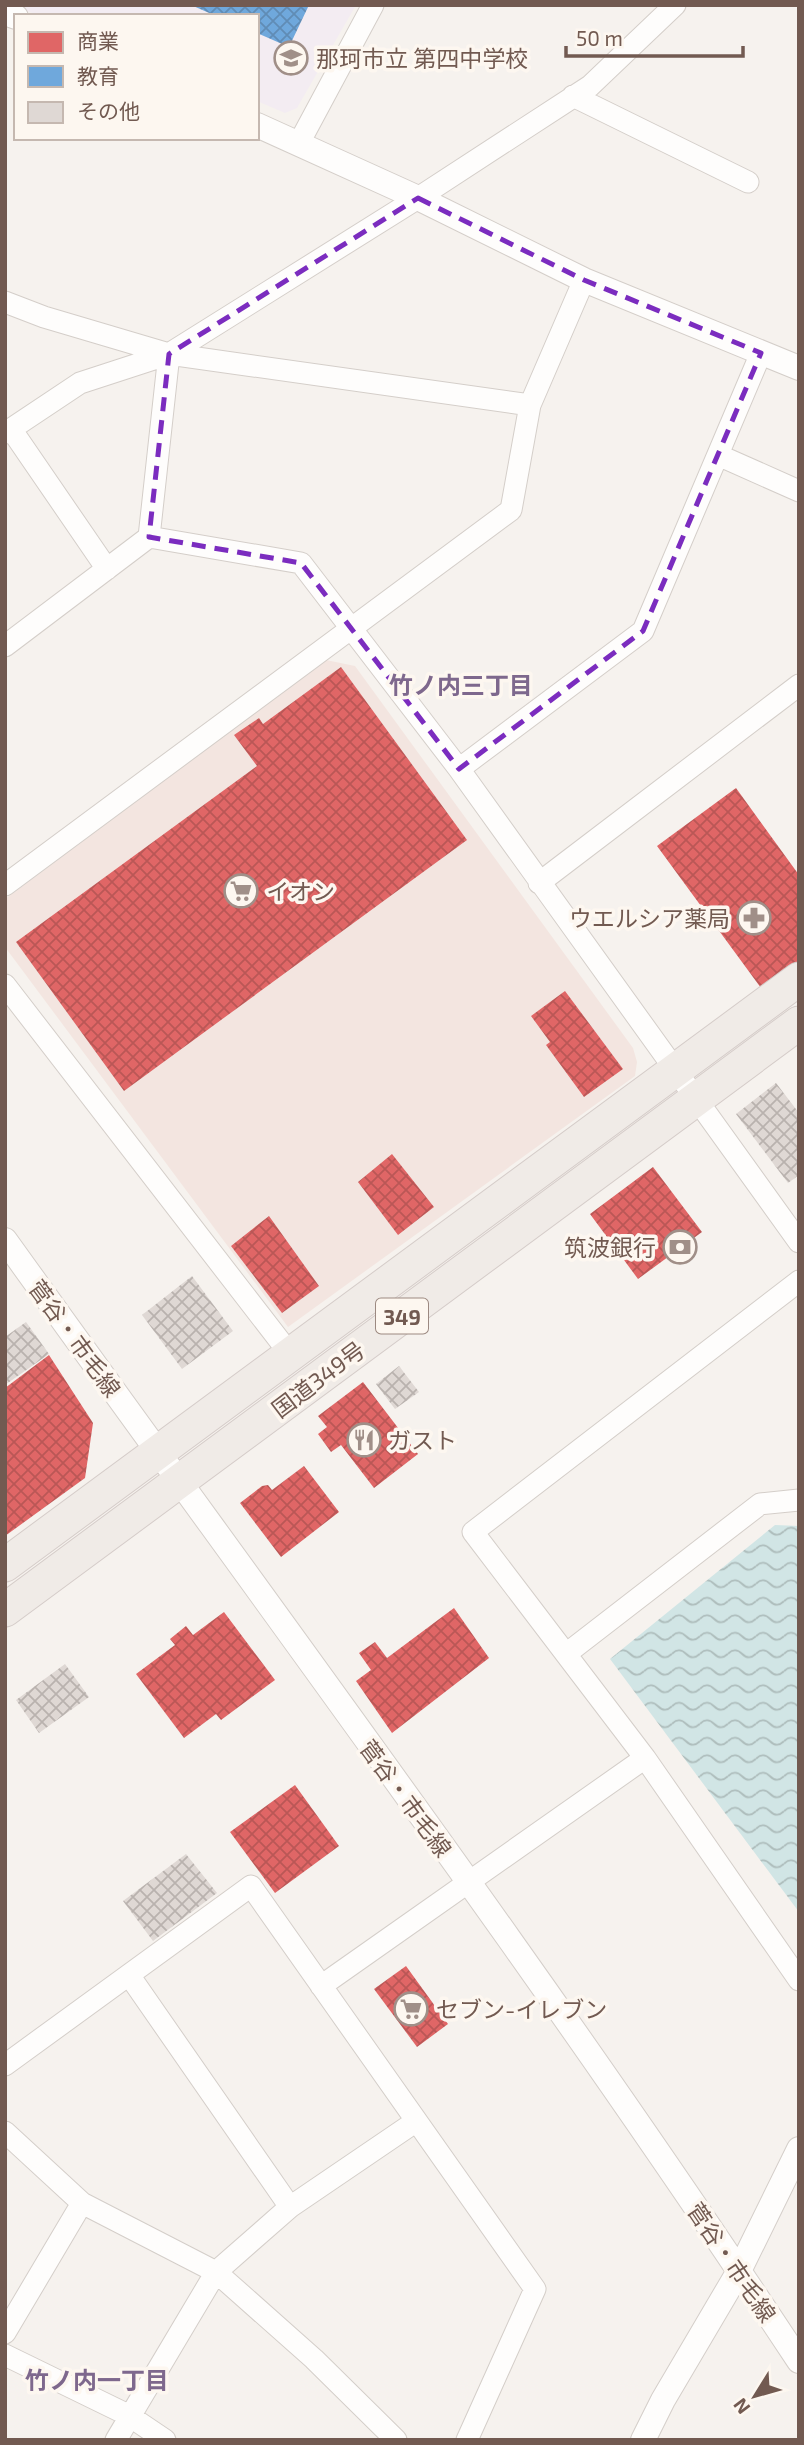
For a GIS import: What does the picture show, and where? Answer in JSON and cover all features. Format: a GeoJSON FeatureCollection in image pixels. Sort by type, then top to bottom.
{"type":"FeatureCollection","features":[{"type":"Feature","properties":{"kind":"highway","name":"国道349号"},"geometry":{"type":"LineString","coordinates":[[5,1565],[799,979]]}},
{"type":"Feature","properties":{"kind":"highway","name":"国道349号"},"geometry":{"type":"LineString","coordinates":[[5,1610],[799,1023]]}},
{"type":"Feature","properties":{"kind":"street"},"geometry":{"type":"LineString","coordinates":[[299,143],[373,5]]}},
{"type":"Feature","properties":{"kind":"street"},"geometry":{"type":"LineString","coordinates":[[107,569],[8,431],[80,383],[169,354],[418,198],[590,86],[675,5]]}},
{"type":"Feature","properties":{"kind":"street"},"geometry":{"type":"LineString","coordinates":[[573,96],[748,181]]}},
{"type":"Feature","properties":{"kind":"street"},"geometry":{"type":"LineString","coordinates":[[259,126],[418,198],[584,280],[799,368]]}},
{"type":"Feature","properties":{"kind":"street"},"geometry":{"type":"LineString","coordinates":[[5,885],[511,510],[530,405],[584,280]]}},
{"type":"Feature","properties":{"kind":"street"},"geometry":{"type":"LineString","coordinates":[[5,302],[44,317],[169,354],[530,405]]}},
{"type":"Feature","properties":{"kind":"street"},"geometry":{"type":"LineString","coordinates":[[5,646],[149,537],[169,354]]}},
{"type":"Feature","properties":{"kind":"street"},"geometry":{"type":"LineString","coordinates":[[459,769],[643,631],[761,354]]}},
{"type":"Feature","properties":{"kind":"street"},"geometry":{"type":"LineString","coordinates":[[718,455],[799,491]]}},
{"type":"Feature","properties":{"kind":"street"},"geometry":{"type":"LineString","coordinates":[[149,537],[301,563],[459,769],[799,1242]]}},
{"type":"Feature","properties":{"kind":"street"},"geometry":{"type":"LineString","coordinates":[[539,883],[799,685]]}},
{"type":"Feature","properties":{"kind":"street"},"geometry":{"type":"LineString","coordinates":[[5,985],[290,1354]]}},
{"type":"Feature","properties":{"kind":"street","name":"菅谷・市毛線"},"geometry":{"type":"LineString","coordinates":[[5,1240],[468,1884],[799,2361]]}},
{"type":"Feature","properties":{"kind":"street"},"geometry":{"type":"LineString","coordinates":[[799,1281],[473,1532],[645,1758],[799,1980]]}},
{"type":"Feature","properties":{"kind":"street"},"geometry":{"type":"LineString","coordinates":[[566,1654],[760,1503],[799,1500]]}},
{"type":"Feature","properties":{"kind":"street"},"geometry":{"type":"LineString","coordinates":[[321,1986],[645,1758]]}},
{"type":"Feature","properties":{"kind":"street"},"geometry":{"type":"LineString","coordinates":[[5,2065],[251,1886],[415,2122],[536,2288],[467,2440]]}},
{"type":"Feature","properties":{"kind":"street"},"geometry":{"type":"LineString","coordinates":[[129,1975],[290,2207]]}},
{"type":"Feature","properties":{"kind":"street"},"geometry":{"type":"LineString","coordinates":[[116,2440],[128,2415],[216,2272],[290,2207],[415,2122]]}},
{"type":"Feature","properties":{"kind":"street"},"geometry":{"type":"LineString","coordinates":[[5,2132],[82,2203],[216,2272],[314,2359],[396,2440]]}},
{"type":"Feature","properties":{"kind":"street"},"geometry":{"type":"LineString","coordinates":[[643,2440],[663,2400],[739,2271],[799,2149]]}},
{"type":"Feature","properties":{"kind":"street"},"geometry":{"type":"LineString","coordinates":[[5,2333],[82,2203]]}},
{"type":"Feature","properties":{"kind":"street"},"geometry":{"type":"LineString","coordinates":[[5,2355],[128,2415],[165,2440]]}},
{"type":"Feature","properties":{"kind":"highlighted area"},"geometry":{"type":"Polygon","coordinates":[[[418,198],[584,280],[761,353],[643,631],[459,769],[301,563],[149,537],[169,354],[418,198]]]}},
{"type":"Feature","properties":{"kind":"shaded area","name":"那珂市立 第四中学校"},"geometry":{"type":"Polygon","coordinates":[[[10,5],[356,5],[297,108],[285,113],[259,102],[259,14],[35,14],[10,5]]]}},
{"type":"Feature","properties":{"kind":"shaded area"},"geometry":{"type":"Polygon","coordinates":[[[326,660],[355,666],[633,1048],[637,1062],[635,1076],[288,1327],[5,947],[5,899],[326,660]]]}},
{"type":"Feature","properties":{"kind":"water"},"geometry":{"type":"Polygon","coordinates":[[[775,1525],[799,1526],[799,1912],[610,1659],[775,1525]]]}},
{"type":"Feature","properties":{"kind":"building: 商業","name":"イオン"},"geometry":{"type":"Polygon","coordinates":[[[341,667],[467,840],[124,1091],[16,942],[257,766],[234,735],[259,718],[263,724],[341,667]]]}},
{"type":"Feature","properties":{"kind":"building: 商業","name":"ウエルシア薬局"},"geometry":{"type":"Polygon","coordinates":[[[736,788],[799,875],[799,961],[761,988],[657,846],[736,788]]]}},
{"type":"Feature","properties":{"kind":"building: 商業"},"geometry":{"type":"Polygon","coordinates":[[[565,991],[623,1069],[584,1097],[546,1045],[550,1042],[531,1016],[565,991]]]}},
{"type":"Feature","properties":{"kind":"building: 商業"},"geometry":{"type":"Polygon","coordinates":[[[392,1154],[434,1207],[398,1235],[358,1182],[392,1154]]]}},
{"type":"Feature","properties":{"kind":"building: 商業"},"geometry":{"type":"Polygon","coordinates":[[[653,1167],[702,1232],[638,1279],[590,1214],[653,1167]]]}},
{"type":"Feature","properties":{"kind":"building: 商業"},"geometry":{"type":"Polygon","coordinates":[[[269,1216],[319,1286],[282,1313],[231,1246],[269,1216]]]}},
{"type":"Feature","properties":{"kind":"building: 商業"},"geometry":{"type":"Polygon","coordinates":[[[49,1355],[93,1423],[85,1478],[5,1536],[5,1388],[49,1355]]]}},
{"type":"Feature","properties":{"kind":"building: 商業","name":"ガスト"},"geometry":{"type":"Polygon","coordinates":[[[363,1382],[418,1454],[374,1488],[341,1445],[331,1452],[318,1434],[327,1427],[318,1416],[363,1382]]]}},
{"type":"Feature","properties":{"kind":"building: 商業"},"geometry":{"type":"Polygon","coordinates":[[[304,1466],[339,1512],[281,1557],[240,1503],[262,1486],[268,1485],[272,1490],[304,1466]]]}},
{"type":"Feature","properties":{"kind":"building: 商業"},"geometry":{"type":"Polygon","coordinates":[[[454,1608],[489,1658],[392,1733],[356,1681],[371,1670],[359,1653],[375,1642],[387,1658],[454,1608]]]}},
{"type":"Feature","properties":{"kind":"building: 商業"},"geometry":{"type":"Polygon","coordinates":[[[224,1612],[275,1680],[221,1720],[216,1714],[184,1738],[136,1674],[175,1645],[170,1639],[186,1626],[193,1635],[224,1612]]]}},
{"type":"Feature","properties":{"kind":"building: 商業"},"geometry":{"type":"Polygon","coordinates":[[[295,1785],[339,1846],[275,1893],[230,1832],[295,1785]]]}},
{"type":"Feature","properties":{"kind":"building: 商業"},"geometry":{"type":"Polygon","coordinates":[[[406,1966],[448,2024],[417,2047],[374,1989],[406,1966]]]}},
{"type":"Feature","properties":{"kind":"building: 教育"},"geometry":{"type":"Polygon","coordinates":[[[191,5],[309,5],[289,47],[259,34],[259,14],[211,14],[191,5]]]}},
{"type":"Feature","properties":{"kind":"building: その他"},"geometry":{"type":"Polygon","coordinates":[[[776,1083],[799,1113],[799,1175],[788,1183],[736,1114],[776,1083]]]}},
{"type":"Feature","properties":{"kind":"building: その他"},"geometry":{"type":"Polygon","coordinates":[[[192,1276],[233,1331],[182,1369],[142,1315],[192,1276]]]}},
{"type":"Feature","properties":{"kind":"building: その他"},"geometry":{"type":"Polygon","coordinates":[[[26,1322],[49,1354],[5,1385],[5,1337],[26,1322]]]}},
{"type":"Feature","properties":{"kind":"building: その他"},"geometry":{"type":"Polygon","coordinates":[[[399,1366],[419,1392],[395,1409],[376,1384],[399,1366]]]}},
{"type":"Feature","properties":{"kind":"building: その他"},"geometry":{"type":"Polygon","coordinates":[[[65,1664],[89,1697],[39,1733],[16,1700],[65,1664]]]}},
{"type":"Feature","properties":{"kind":"building: その他"},"geometry":{"type":"Polygon","coordinates":[[[186,1854],[217,1893],[153,1941],[123,1901],[186,1854]]]}},
{"type":"Feature","properties":{"kind":"place","name":"那珂市立 第四中学校"},"geometry":{"type":"Point","coordinates":[291,58]}},
{"type":"Feature","properties":{"kind":"place","name":"イオン"},"geometry":{"type":"Point","coordinates":[241,891]}},
{"type":"Feature","properties":{"kind":"place","name":"ウエルシア薬局"},"geometry":{"type":"Point","coordinates":[754,918]}},
{"type":"Feature","properties":{"kind":"place","name":"筑波銀行"},"geometry":{"type":"Point","coordinates":[680,1247]}},
{"type":"Feature","properties":{"kind":"place","name":"ガスト"},"geometry":{"type":"Point","coordinates":[364,1440]}},
{"type":"Feature","properties":{"kind":"place","name":"セブン-イレブン"},"geometry":{"type":"Point","coordinates":[411,2009]}},
{"type":"Feature","properties":{"kind":"district","name":"竹ノ内三丁目"},"geometry":{"type":"Point","coordinates":[461,684]}},
{"type":"Feature","properties":{"kind":"district","name":"竹ノ内一丁目"},"geometry":{"type":"Point","coordinates":[97,2379]}}]}
